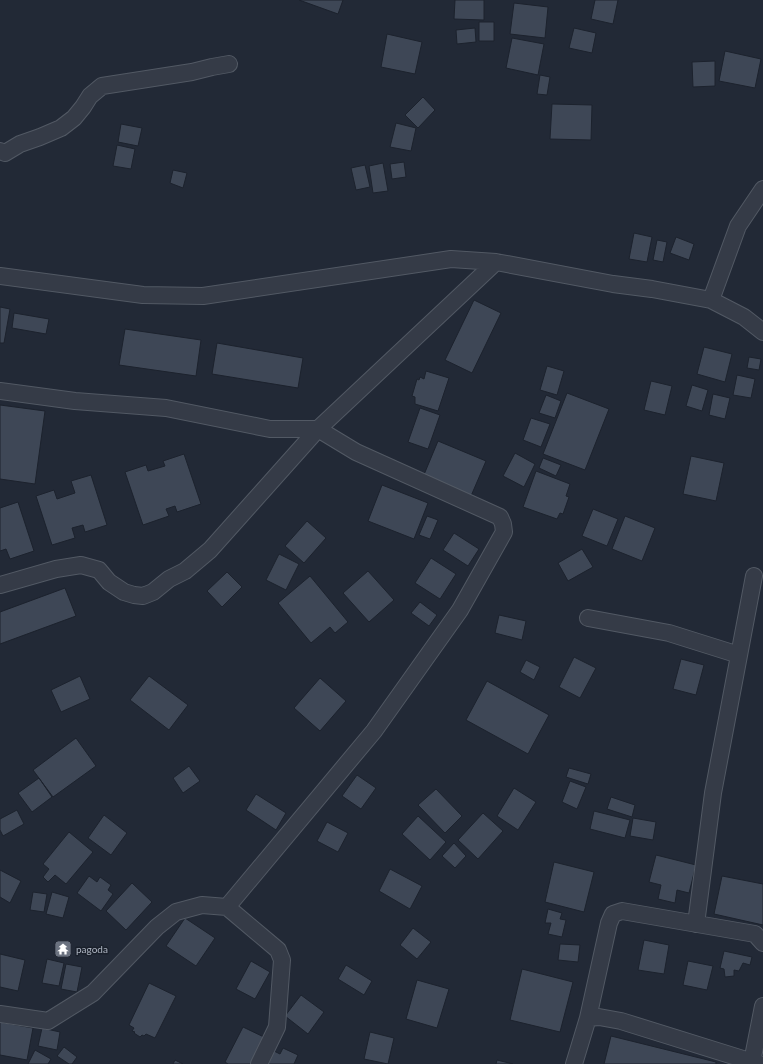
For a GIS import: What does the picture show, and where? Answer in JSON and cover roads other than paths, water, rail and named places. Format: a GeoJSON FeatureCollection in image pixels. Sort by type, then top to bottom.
{"type":"FeatureCollection","features":[{"type":"Feature","properties":{"kind":"street"},"geometry":{"type":"LineString","coordinates":[[0,151],[5,153],[20,144],[61,128],[74,118],[90,96],[102,86],[172,76],[230,64]]}},
{"type":"Feature","properties":{"kind":"street"},"geometry":{"type":"LineString","coordinates":[[711,300],[738,226],[763,189]]}},
{"type":"Feature","properties":{"kind":"street"},"geometry":{"type":"LineString","coordinates":[[0,276],[143,295],[203,296],[451,259],[496,262],[613,284],[652,289],[711,300],[744,317],[763,332]]}},
{"type":"Feature","properties":{"kind":"street"},"geometry":{"type":"LineString","coordinates":[[0,585],[56,569],[82,565],[99,570],[109,582],[124,592],[143,596],[153,592],[169,579],[185,571],[210,550],[318,429],[496,262]]}},
{"type":"Feature","properties":{"kind":"street"},"geometry":{"type":"LineString","coordinates":[[0,391],[75,401],[166,408],[270,429],[318,429],[356,452],[500,517],[504,532],[460,610],[374,732],[227,906]]}},
{"type":"Feature","properties":{"kind":"street"},"geometry":{"type":"LineString","coordinates":[[696,924],[713,794],[754,576]]}},
{"type":"Feature","properties":{"kind":"street"},"geometry":{"type":"LineString","coordinates":[[588,618],[669,634],[739,655]]}},
{"type":"Feature","properties":{"kind":"street"},"geometry":{"type":"LineString","coordinates":[[0,1014],[48,1021],[93,993],[157,927],[176,912],[202,906],[227,906],[278,950],[282,960],[277,1027],[259,1064]]}},
{"type":"Feature","properties":{"kind":"street"},"geometry":{"type":"LineString","coordinates":[[574,1064],[588,1018],[609,923],[613,914],[622,911],[755,934],[763,943]]}},
{"type":"Feature","properties":{"kind":"street"},"geometry":{"type":"LineString","coordinates":[[588,1018],[599,1017],[621,1021],[756,1063],[763,1006]]}},
{"type":"Feature","properties":{"kind":"place","name":"pagoda"},"geometry":{"type":"Point","coordinates":[63,949]}}]}
